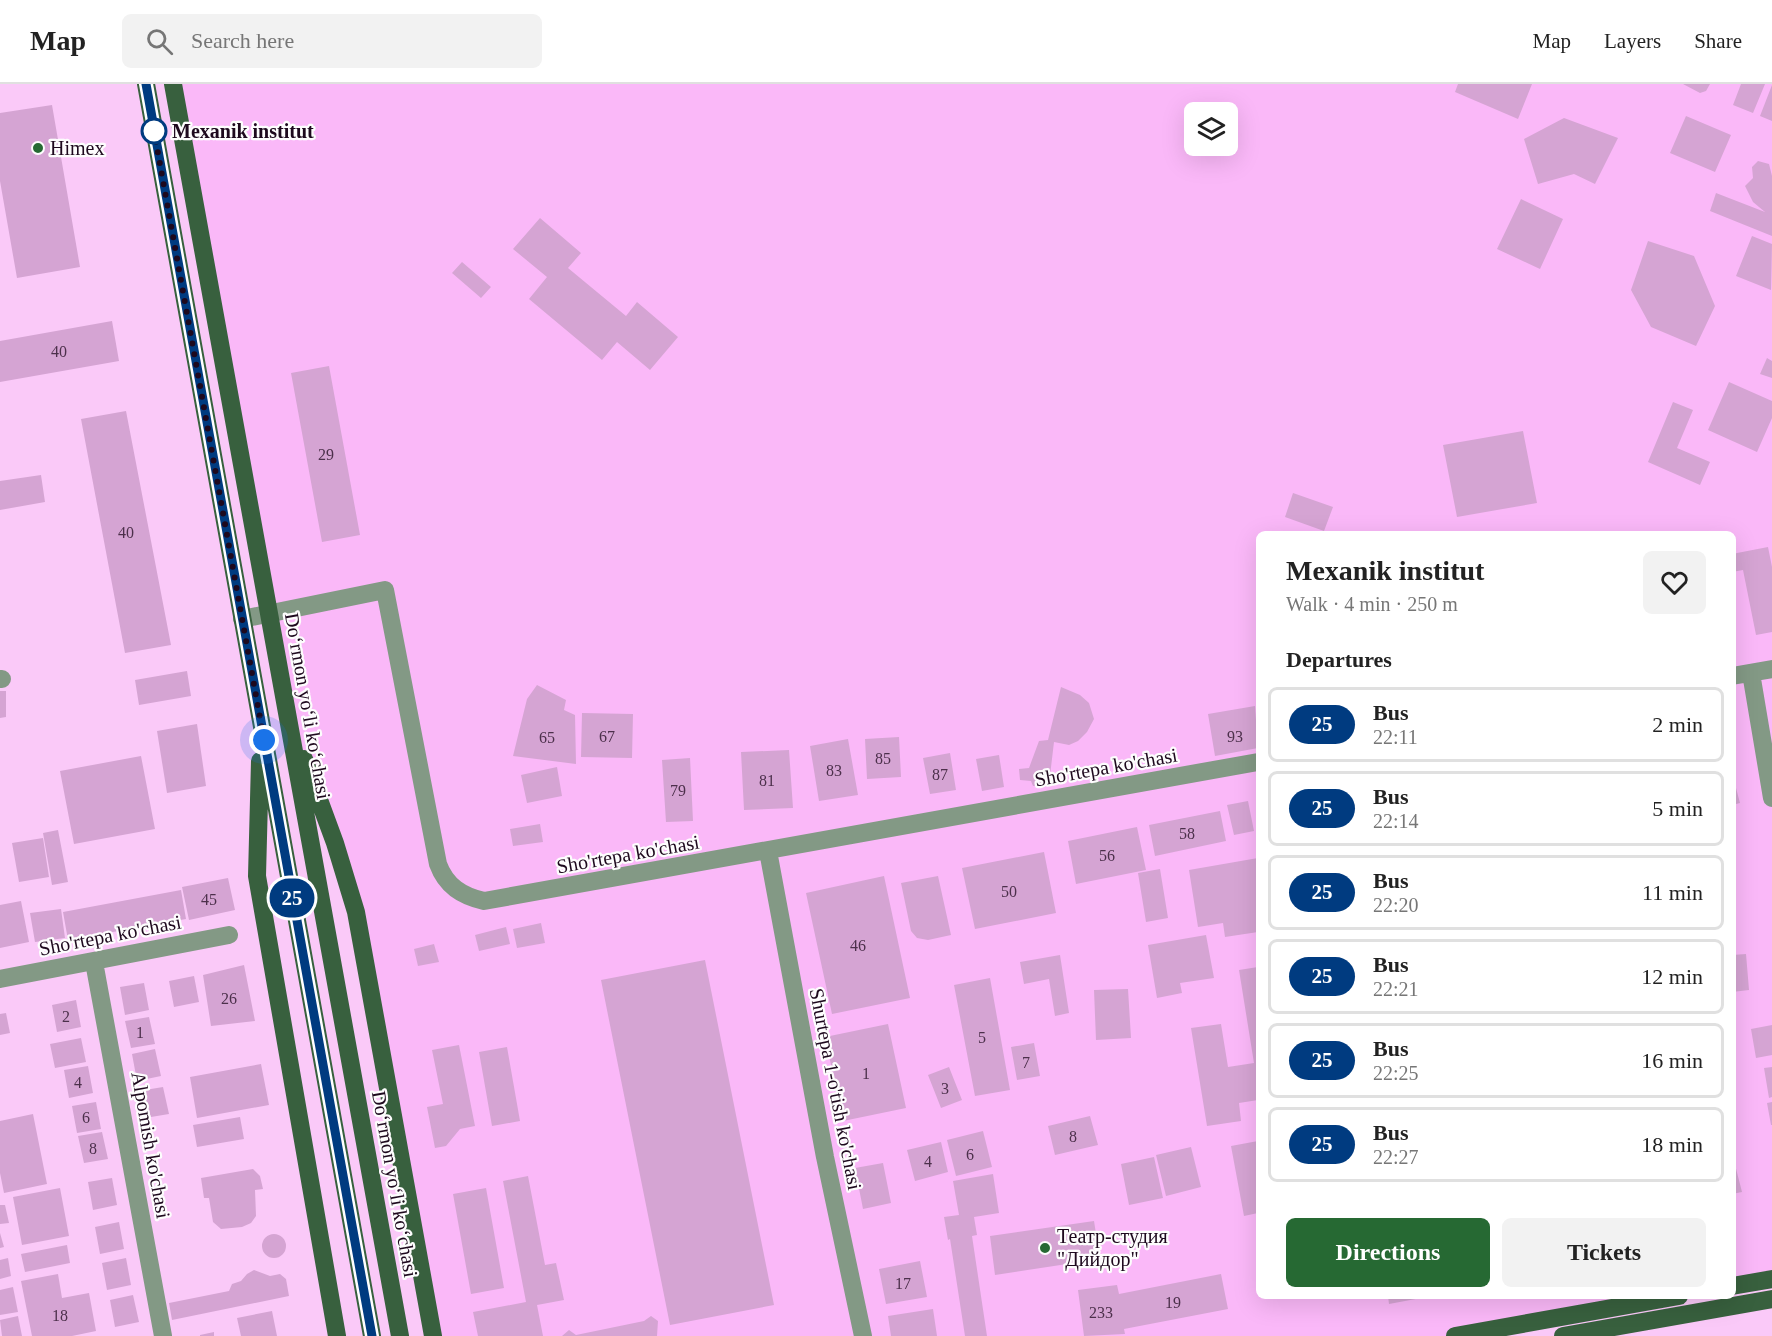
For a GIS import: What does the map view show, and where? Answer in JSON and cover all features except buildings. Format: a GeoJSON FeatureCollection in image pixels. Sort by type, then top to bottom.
{"type":"FeatureCollection","features":[{"type":"Feature","properties":{"kind":"main road"},"geometry":{"type":"LineString","coordinates":[[146,84],[372,1336]]}},
{"type":"Feature","properties":{"kind":"main road","name":"Do‘rmon yo‘li ko‘chasi"},"geometry":{"type":"LineString","coordinates":[[173,84],[400,1336]]}},
{"type":"Feature","properties":{"kind":"main road"},"geometry":{"type":"LineString","coordinates":[[287,712],[335,843],[356,912],[433,1336]]}},
{"type":"Feature","properties":{"kind":"main road"},"geometry":{"type":"LineString","coordinates":[[260,718],[257,876],[337,1336]]}},
{"type":"Feature","properties":{"kind":"main road"},"geometry":{"type":"LineString","coordinates":[[1736,1285],[1772,1279]]}},
{"type":"Feature","properties":{"kind":"main road"},"geometry":{"type":"LineString","coordinates":[[1455,1336],[1662,1299]]}},
{"type":"Feature","properties":{"kind":"main road"},"geometry":{"type":"LineString","coordinates":[[1563,1336],[1772,1299]]}},
{"type":"Feature","properties":{"kind":"street","name":"Sho'rtepa ko'chasi"},"geometry":{"type":"LineString","coordinates":[[242,619],[385,590],[438,864],[446,880],[465,896],[494,901],[1256,762]]}},
{"type":"Feature","properties":{"kind":"street"},"geometry":{"type":"LineString","coordinates":[[1736,675],[1772,669]]}},
{"type":"Feature","properties":{"kind":"street"},"geometry":{"type":"LineString","coordinates":[[1751,673],[1772,798]]}},
{"type":"Feature","properties":{"kind":"street","name":"Shurtepa 1-o'tish ko'chasi"},"geometry":{"type":"LineString","coordinates":[[768,851],[825,1157],[863,1336]]}},
{"type":"Feature","properties":{"kind":"street","name":"Sho'rtepa ko'chasi"},"geometry":{"type":"LineString","coordinates":[[0,979],[229,936]]}},
{"type":"Feature","properties":{"kind":"street","name":"Alpomish ko'chasi"},"geometry":{"type":"LineString","coordinates":[[94,962],[163,1336]]}},
{"type":"Feature","properties":{"kind":"shaded area"},"geometry":{"type":"Polygon","coordinates":[[[173,84],[1772,84],[1772,1279],[1736,1285],[1736,531],[1256,531],[1256,1299],[1662,1299],[1455,1336],[433,1336],[356,912],[287,712],[173,84]]]}},
{"type":"Feature","properties":{"kind":"bus line","name":"25"},"geometry":{"type":"LineString","coordinates":[[146,84],[372,1336]]}},
{"type":"Feature","properties":{"kind":"place","name":"Mexanik institut"},"geometry":{"type":"Point","coordinates":[154,131]}},
{"type":"Feature","properties":{"kind":"place","name":"Himex"},"geometry":{"type":"Point","coordinates":[38,148]}},
{"type":"Feature","properties":{"kind":"place","name":"Театр-студия \"Дийдор\""},"geometry":{"type":"Point","coordinates":[1045,1248]}},
{"type":"Feature","properties":{"kind":"route"},"geometry":{"type":"LineString","coordinates":[[154,131],[264,740]]}}]}
